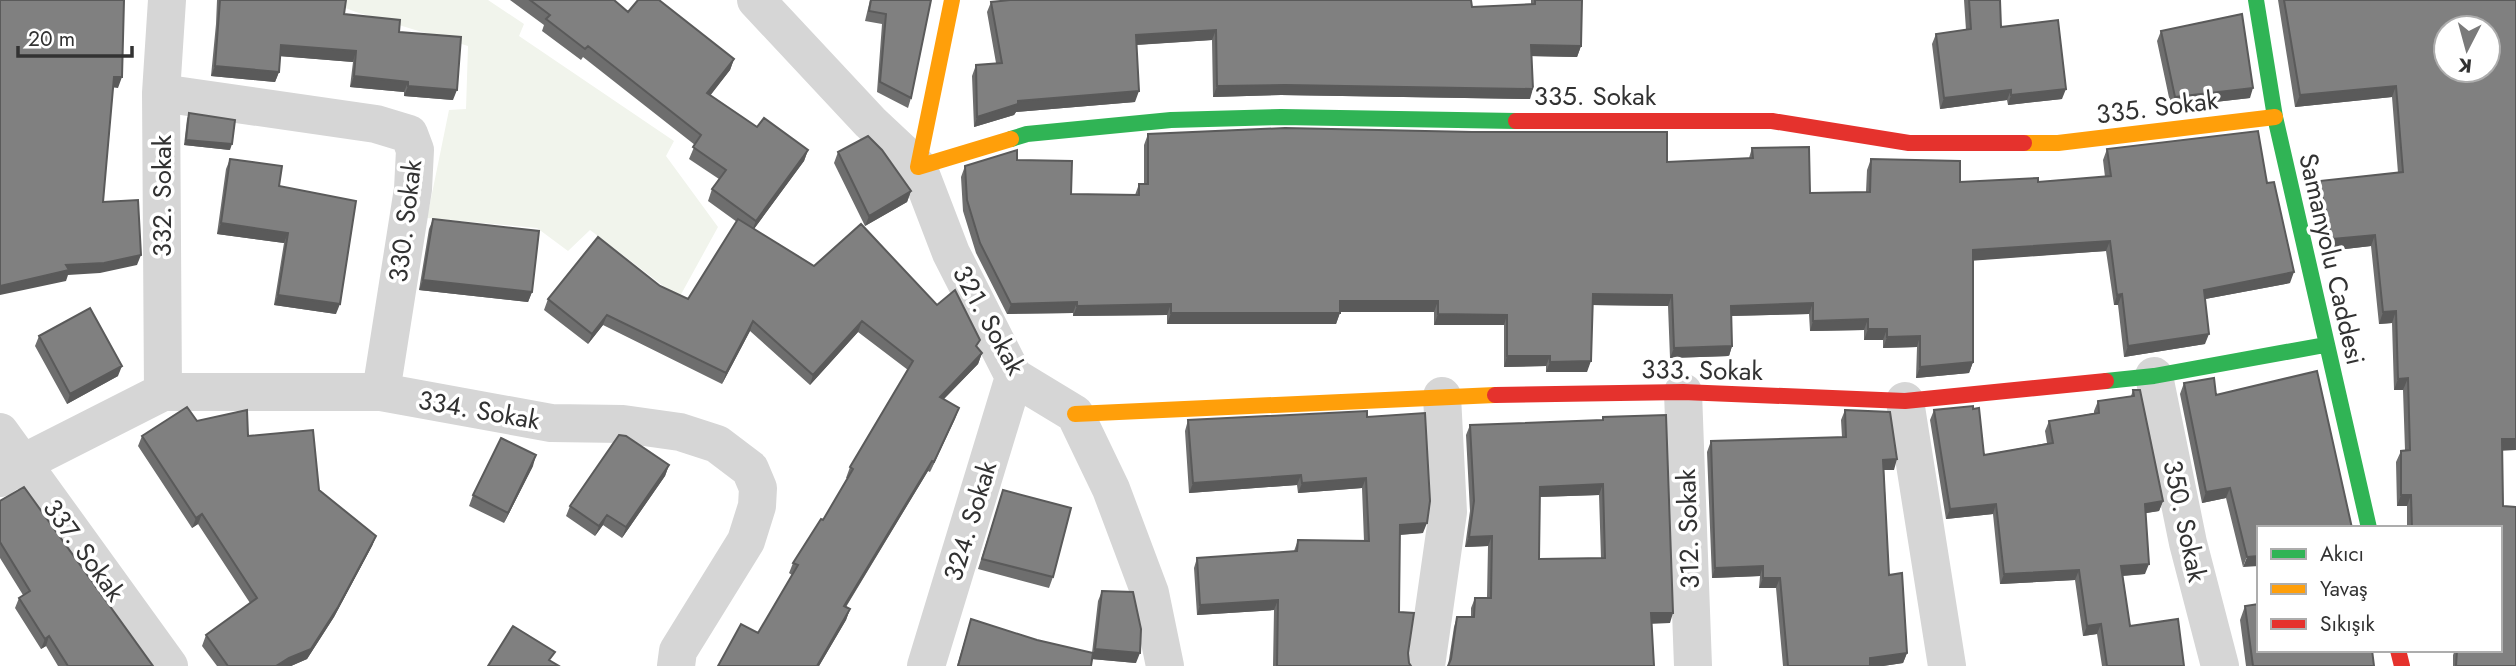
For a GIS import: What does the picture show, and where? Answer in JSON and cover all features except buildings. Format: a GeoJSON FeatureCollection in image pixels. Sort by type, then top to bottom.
{"type":"FeatureCollection","features":[{"type":"Feature","properties":{"kind":"street","name":"332. Sokak"},"geometry":{"type":"LineString","coordinates":[[163,392],[161,93],[167,0]]}},
{"type":"Feature","properties":{"kind":"street","name":"321. Sokak"},"geometry":{"type":"LineString","coordinates":[[757,0],[870,122],[918,167],[951,253],[1014,377],[1075,414]]}},
{"type":"Feature","properties":{"kind":"street"},"geometry":{"type":"LineString","coordinates":[[918,167],[952,0]]}},
{"type":"Feature","properties":{"kind":"street","name":"Samanyolu Caddesi"},"geometry":{"type":"LineString","coordinates":[[2256,0],[2275,117],[2369,526]]}},
{"type":"Feature","properties":{"kind":"street","name":"330. Sokak"},"geometry":{"type":"LineString","coordinates":[[161,93],[376,124],[409,134],[415,150],[412,189],[381,392]]}},
{"type":"Feature","properties":{"kind":"street","name":"335. Sokak"},"geometry":{"type":"LineString","coordinates":[[918,167],[1027,134],[1171,120],[1281,117],[1469,121],[1772,121],[1909,143],[2058,143],[2275,117]]}},
{"type":"Feature","properties":{"kind":"street","name":"333. Sokak"},"geometry":{"type":"LineString","coordinates":[[1075,414],[1442,396],[1683,392],[1905,401],[2154,376],[2325,345]]}},
{"type":"Feature","properties":{"kind":"street","name":"350. Sokak"},"geometry":{"type":"LineString","coordinates":[[2154,376],[2188,543],[2220,666]]}},
{"type":"Feature","properties":{"kind":"street","name":"324. Sokak"},"geometry":{"type":"LineString","coordinates":[[926,666],[1014,377]]}},
{"type":"Feature","properties":{"kind":"street","name":"334. Sokak"},"geometry":{"type":"LineString","coordinates":[[11,471],[163,392],[381,392],[551,423],[623,424],[680,432],[717,444],[750,469],[758,488],[758,497],[746,541],[678,651],[676,666]]}},
{"type":"Feature","properties":{"kind":"street","name":"312. Sokak"},"geometry":{"type":"LineString","coordinates":[[1683,392],[1693,666]]}},
{"type":"Feature","properties":{"kind":"street"},"geometry":{"type":"LineString","coordinates":[[1426,666],[1448,512],[1442,396]]}},
{"type":"Feature","properties":{"kind":"street"},"geometry":{"type":"LineString","coordinates":[[1905,401],[1947,666]]}},
{"type":"Feature","properties":{"kind":"street"},"geometry":{"type":"LineString","coordinates":[[1075,414],[1111,489],[1150,593],[1165,666]]}},
{"type":"Feature","properties":{"kind":"street","name":"337. Sokak"},"geometry":{"type":"LineString","coordinates":[[0,432],[11,471],[169,666]]}},
{"type":"Feature","properties":{"kind":"shaded area"},"geometry":{"type":"Polygon","coordinates":[[[324,0],[488,0],[524,24],[519,36],[674,141],[666,156],[718,227],[679,298],[590,230],[568,251],[537,228],[427,218],[449,110],[466,109],[468,46],[324,0]]]}},
{"type":"Feature","properties":{"kind":"traffic: fast"},"geometry":{"type":"LineString","coordinates":[[2256,0],[2275,117],[2369,526]]}},
{"type":"Feature","properties":{"kind":"traffic: fast"},"geometry":{"type":"LineString","coordinates":[[1011,139],[1027,134],[1171,120],[1281,117],[1516,121]]}},
{"type":"Feature","properties":{"kind":"traffic: fast"},"geometry":{"type":"LineString","coordinates":[[2106,381],[2154,376],[2325,345]]}},
{"type":"Feature","properties":{"kind":"traffic: slow"},"geometry":{"type":"LineString","coordinates":[[952,0],[918,167],[1011,139]]}},
{"type":"Feature","properties":{"kind":"traffic: slow"},"geometry":{"type":"LineString","coordinates":[[2024,143],[2058,143],[2275,117]]}},
{"type":"Feature","properties":{"kind":"traffic: slow"},"geometry":{"type":"LineString","coordinates":[[1075,414],[1495,395]]}},
{"type":"Feature","properties":{"kind":"traffic: jam"},"geometry":{"type":"LineString","coordinates":[[1516,121],[1772,121],[1909,143],[2024,143]]}},
{"type":"Feature","properties":{"kind":"traffic: jam"},"geometry":{"type":"LineString","coordinates":[[1495,395],[1683,392],[1905,401],[2106,381]]}},
{"type":"Feature","properties":{"kind":"traffic: jam"},"geometry":{"type":"LineString","coordinates":[[2398,652],[2402,666]]}}]}
